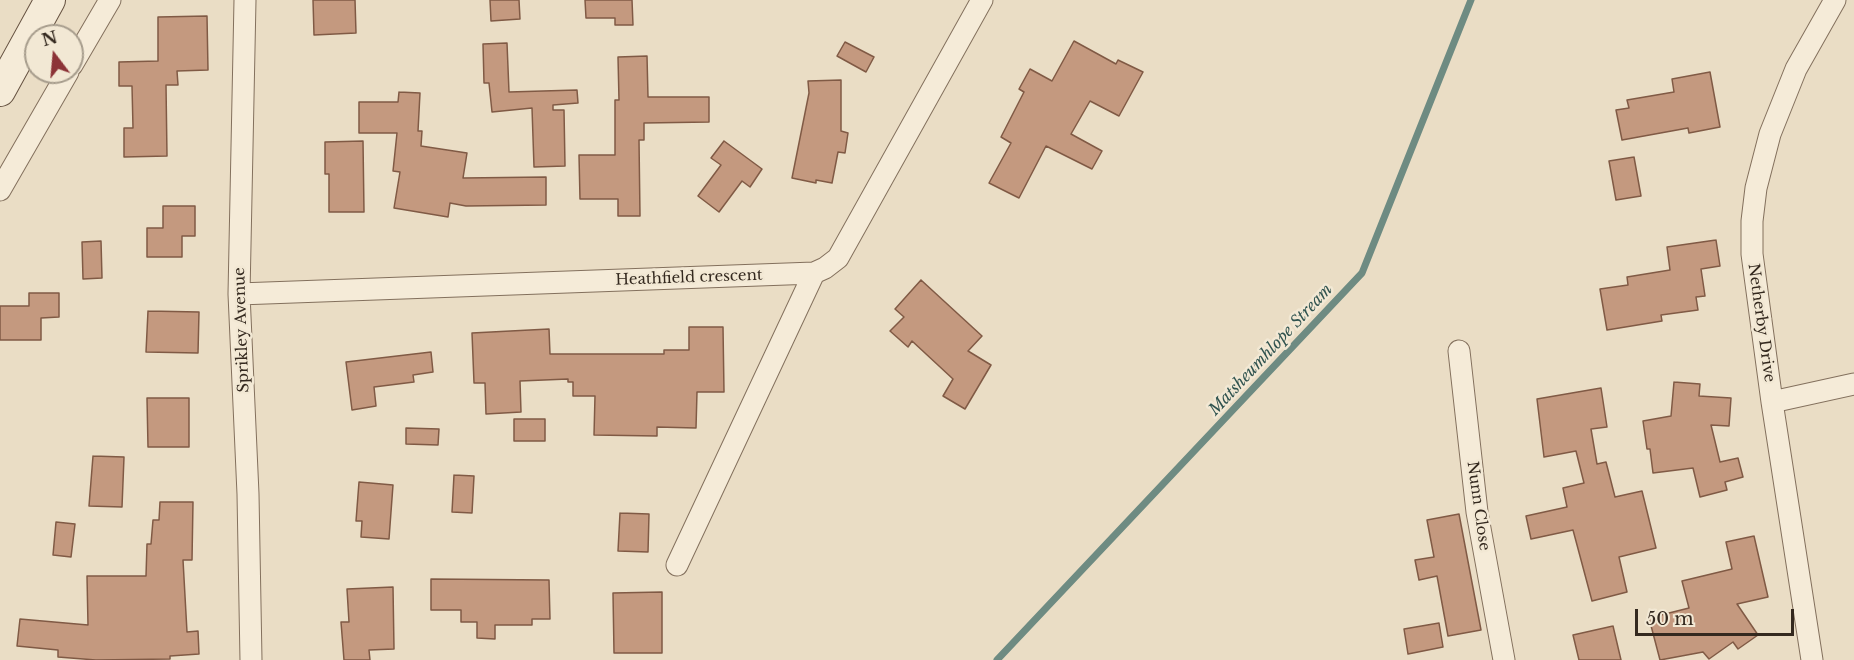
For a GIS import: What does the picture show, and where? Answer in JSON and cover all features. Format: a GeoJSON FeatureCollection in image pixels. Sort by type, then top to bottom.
{"type":"FeatureCollection","features":[{"type":"Feature","properties":{"kind":"main road"},"geometry":{"type":"LineString","coordinates":[[0,91],[50,0]]}},
{"type":"Feature","properties":{"kind":"street"},"geometry":{"type":"LineString","coordinates":[[84,44],[110,0]]}},
{"type":"Feature","properties":{"kind":"street","name":"Sprikley Avenue"},"geometry":{"type":"LineString","coordinates":[[245,0],[240,294],[248,494],[251,660]]}},
{"type":"Feature","properties":{"kind":"street"},"geometry":{"type":"LineString","coordinates":[[677,565],[814,273],[838,258],[982,0]]}},
{"type":"Feature","properties":{"kind":"street","name":"Netherby Drive"},"geometry":{"type":"LineString","coordinates":[[1812,660],[1772,402],[1752,254],[1752,221],[1756,188],[1770,134],[1796,69],[1835,0]]}},
{"type":"Feature","properties":{"kind":"street"},"geometry":{"type":"LineString","coordinates":[[0,190],[61,84]]}},
{"type":"Feature","properties":{"kind":"street","name":"Heathfield crescent"},"geometry":{"type":"LineString","coordinates":[[240,294],[814,273]]}},
{"type":"Feature","properties":{"kind":"street","name":"Nunn Close"},"geometry":{"type":"LineString","coordinates":[[1459,351],[1478,512],[1504,660]]}},
{"type":"Feature","properties":{"kind":"street"},"geometry":{"type":"LineString","coordinates":[[1772,402],[1854,384]]}},
{"type":"Feature","properties":{"kind":"building"},"geometry":{"type":"Polygon","coordinates":[[[313,0],[355,0],[356,33],[314,35],[313,0]]]}},
{"type":"Feature","properties":{"kind":"building"},"geometry":{"type":"Polygon","coordinates":[[[490,0],[519,0],[520,19],[491,21],[490,0]]]}},
{"type":"Feature","properties":{"kind":"building"},"geometry":{"type":"Polygon","coordinates":[[[585,0],[632,0],[633,25],[615,25],[615,18],[586,18],[585,0]]]}},
{"type":"Feature","properties":{"kind":"building"},"geometry":{"type":"Polygon","coordinates":[[[207,16],[208,70],[177,71],[178,85],[166,85],[167,156],[124,157],[124,128],[133,128],[132,86],[119,86],[119,62],[158,61],[158,17],[207,16]]]}},
{"type":"Feature","properties":{"kind":"building"},"geometry":{"type":"Polygon","coordinates":[[[1074,41],[1116,64],[1118,60],[1143,72],[1119,116],[1090,101],[1071,134],[1102,151],[1092,169],[1046,146],[1019,198],[989,183],[1011,143],[1001,137],[1024,92],[1019,89],[1030,69],[1052,81],[1074,41]]]}},
{"type":"Feature","properties":{"kind":"building"},"geometry":{"type":"Polygon","coordinates":[[[845,42],[874,57],[866,72],[837,56],[845,42]]]}},
{"type":"Feature","properties":{"kind":"building"},"geometry":{"type":"Polygon","coordinates":[[[507,43],[509,92],[577,90],[578,103],[553,105],[553,110],[564,110],[565,166],[534,167],[532,108],[492,112],[489,83],[484,83],[483,44],[507,43]]]}},
{"type":"Feature","properties":{"kind":"building"},"geometry":{"type":"Polygon","coordinates":[[[647,56],[648,97],[709,97],[709,122],[644,123],[644,140],[639,140],[640,216],[618,216],[618,199],[580,199],[579,155],[615,155],[615,100],[619,100],[618,57],[647,56]]]}},
{"type":"Feature","properties":{"kind":"building"},"geometry":{"type":"Polygon","coordinates":[[[1710,72],[1720,127],[1689,133],[1688,128],[1622,140],[1616,110],[1629,108],[1627,100],[1674,92],[1672,79],[1710,72]]]}},
{"type":"Feature","properties":{"kind":"building"},"geometry":{"type":"Polygon","coordinates":[[[841,80],[841,131],[848,133],[845,153],[838,152],[832,183],[816,180],[816,183],[792,178],[809,93],[808,81],[841,80]]]}},
{"type":"Feature","properties":{"kind":"building"},"geometry":{"type":"Polygon","coordinates":[[[399,92],[420,93],[418,131],[422,131],[421,146],[467,153],[463,178],[546,177],[546,205],[466,206],[450,203],[448,217],[394,208],[400,172],[393,171],[397,133],[359,133],[359,102],[398,102],[399,92]]]}},
{"type":"Feature","properties":{"kind":"building"},"geometry":{"type":"Polygon","coordinates":[[[363,141],[364,212],[329,212],[329,174],[325,174],[325,142],[363,141]]]}},
{"type":"Feature","properties":{"kind":"building"},"geometry":{"type":"Polygon","coordinates":[[[724,141],[762,169],[750,187],[742,181],[719,212],[698,196],[721,165],[711,158],[724,141]]]}},
{"type":"Feature","properties":{"kind":"building"},"geometry":{"type":"Polygon","coordinates":[[[1634,157],[1641,196],[1616,200],[1609,161],[1634,157]]]}},
{"type":"Feature","properties":{"kind":"building"},"geometry":{"type":"Polygon","coordinates":[[[163,206],[195,206],[195,236],[182,236],[182,257],[147,257],[147,228],[163,228],[163,206]]]}},
{"type":"Feature","properties":{"kind":"building"},"geometry":{"type":"Polygon","coordinates":[[[1716,240],[1720,266],[1701,269],[1705,296],[1696,297],[1698,310],[1661,315],[1662,321],[1607,330],[1600,289],[1628,285],[1627,277],[1670,270],[1667,247],[1716,240]]]}},
{"type":"Feature","properties":{"kind":"building"},"geometry":{"type":"Polygon","coordinates":[[[101,241],[102,278],[83,279],[82,242],[101,241]]]}},
{"type":"Feature","properties":{"kind":"building"},"geometry":{"type":"Polygon","coordinates":[[[921,280],[982,336],[968,351],[991,365],[965,409],[943,396],[953,379],[912,341],[908,347],[890,331],[904,317],[895,309],[921,280]]]}},
{"type":"Feature","properties":{"kind":"building"},"geometry":{"type":"Polygon","coordinates":[[[29,293],[59,293],[59,317],[41,318],[41,340],[0,340],[0,306],[29,306],[29,293]]]}},
{"type":"Feature","properties":{"kind":"building"},"geometry":{"type":"Polygon","coordinates":[[[148,311],[199,312],[198,353],[146,352],[148,311]]]}},
{"type":"Feature","properties":{"kind":"building"},"geometry":{"type":"Polygon","coordinates":[[[689,327],[723,327],[724,392],[697,392],[696,428],[657,427],[657,436],[594,435],[595,396],[573,396],[573,382],[568,382],[568,379],[520,381],[521,412],[486,414],[485,383],[474,383],[472,333],[549,329],[550,354],[664,354],[664,350],[689,350],[689,327]]]}},
{"type":"Feature","properties":{"kind":"building"},"geometry":{"type":"Polygon","coordinates":[[[431,352],[433,372],[413,375],[414,382],[374,387],[376,406],[352,410],[346,362],[431,352]]]}},
{"type":"Feature","properties":{"kind":"building"},"geometry":{"type":"Polygon","coordinates":[[[1674,382],[1700,384],[1699,396],[1731,398],[1729,426],[1711,425],[1720,462],[1738,458],[1743,477],[1725,482],[1727,490],[1700,497],[1693,468],[1653,473],[1643,421],[1671,416],[1674,382]]]}},
{"type":"Feature","properties":{"kind":"building"},"geometry":{"type":"Polygon","coordinates":[[[1601,388],[1607,427],[1591,429],[1597,464],[1606,462],[1615,497],[1642,491],[1656,548],[1619,557],[1627,592],[1592,601],[1573,530],[1531,539],[1526,516],[1567,507],[1563,488],[1584,483],[1576,451],[1544,457],[1537,399],[1601,388]]]}},
{"type":"Feature","properties":{"kind":"building"},"geometry":{"type":"Polygon","coordinates":[[[147,398],[189,398],[189,447],[148,447],[147,398]]]}},
{"type":"Feature","properties":{"kind":"building"},"geometry":{"type":"Polygon","coordinates":[[[514,419],[545,419],[545,441],[514,441],[514,419]]]}},
{"type":"Feature","properties":{"kind":"building"},"geometry":{"type":"Polygon","coordinates":[[[406,428],[439,429],[438,445],[406,444],[406,428]]]}},
{"type":"Feature","properties":{"kind":"building"},"geometry":{"type":"Polygon","coordinates":[[[93,456],[124,457],[122,507],[89,506],[93,456]]]}},
{"type":"Feature","properties":{"kind":"building"},"geometry":{"type":"Polygon","coordinates":[[[454,475],[474,476],[472,513],[452,512],[454,475]]]}},
{"type":"Feature","properties":{"kind":"building"},"geometry":{"type":"Polygon","coordinates":[[[359,482],[393,485],[389,539],[361,537],[362,521],[356,521],[359,482]]]}},
{"type":"Feature","properties":{"kind":"building"},"geometry":{"type":"Polygon","coordinates":[[[160,502],[193,502],[192,560],[183,560],[187,632],[198,631],[199,654],[170,656],[170,659],[96,660],[58,657],[58,650],[17,646],[20,619],[88,625],[87,576],[146,576],[147,544],[151,544],[153,520],[159,520],[160,502]]]}},
{"type":"Feature","properties":{"kind":"building"},"geometry":{"type":"Polygon","coordinates":[[[620,513],[649,514],[648,552],[618,551],[620,513]]]}},
{"type":"Feature","properties":{"kind":"building"},"geometry":{"type":"Polygon","coordinates":[[[1459,514],[1481,630],[1448,636],[1437,576],[1419,580],[1415,560],[1434,557],[1427,520],[1459,514]]]}},
{"type":"Feature","properties":{"kind":"building"},"geometry":{"type":"Polygon","coordinates":[[[56,522],[75,524],[71,557],[53,555],[56,522]]]}},
{"type":"Feature","properties":{"kind":"building"},"geometry":{"type":"Polygon","coordinates":[[[1754,536],[1768,597],[1737,604],[1758,635],[1738,649],[1733,642],[1709,659],[1703,652],[1660,660],[1649,618],[1689,608],[1682,581],[1732,569],[1726,542],[1754,536]]]}},
{"type":"Feature","properties":{"kind":"building"},"geometry":{"type":"Polygon","coordinates":[[[431,579],[549,580],[550,619],[532,619],[532,625],[495,625],[495,639],[477,638],[477,622],[461,622],[461,610],[431,610],[431,579]]]}},
{"type":"Feature","properties":{"kind":"building"},"geometry":{"type":"Polygon","coordinates":[[[393,587],[394,649],[369,650],[370,660],[344,660],[341,622],[349,622],[347,589],[393,587]]]}},
{"type":"Feature","properties":{"kind":"building"},"geometry":{"type":"Polygon","coordinates":[[[662,592],[662,653],[614,653],[613,593],[662,592]]]}},
{"type":"Feature","properties":{"kind":"building"},"geometry":{"type":"Polygon","coordinates":[[[1439,623],[1443,647],[1408,654],[1404,629],[1439,623]]]}},
{"type":"Feature","properties":{"kind":"building"},"geometry":{"type":"Polygon","coordinates":[[[1613,626],[1621,660],[1579,660],[1573,635],[1613,626]]]}},
{"type":"Feature","properties":{"kind":"waterway","name":"Matsheumhlope Stream"},"geometry":{"type":"LineString","coordinates":[[997,660],[1362,273],[1471,0]]}}]}
